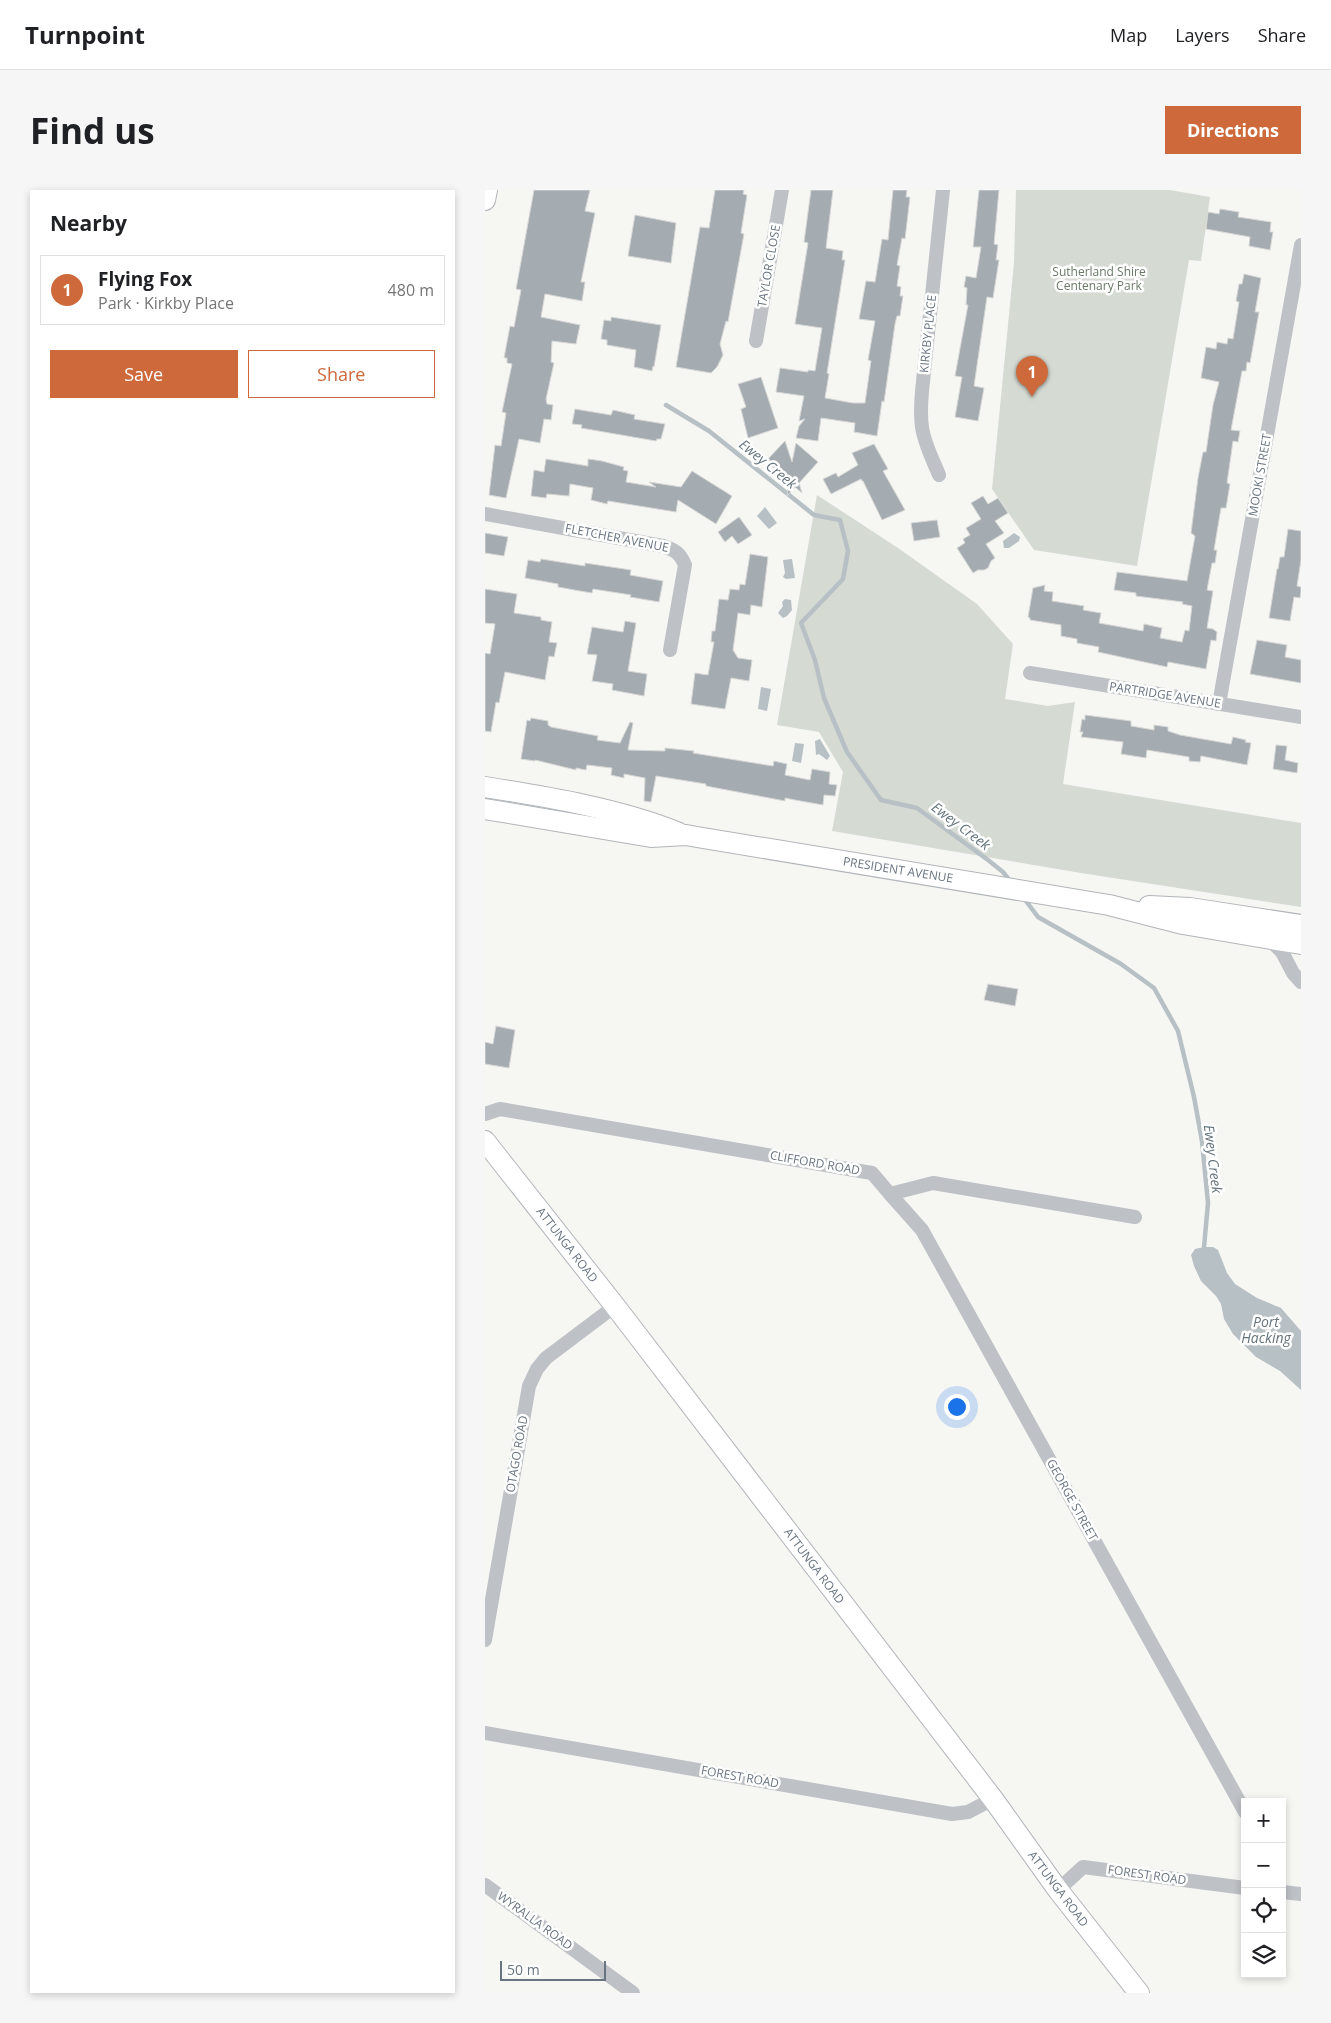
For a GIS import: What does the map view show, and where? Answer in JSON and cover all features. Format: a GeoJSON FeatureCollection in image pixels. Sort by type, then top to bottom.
{"type":"FeatureCollection","features":[{"type":"Feature","properties":{"kind":"main road"},"geometry":{"type":"LineString","coordinates":[[485,200],[487,190]]}},
{"type":"Feature","properties":{"kind":"main road","name":"PRESIDENT AVENUE"},"geometry":{"type":"LineString","coordinates":[[485,787],[560,800],[653,822],[686,836]]}},
{"type":"Feature","properties":{"kind":"main road","name":"PRESIDENT AVENUE"},"geometry":{"type":"LineString","coordinates":[[485,809],[651,837],[686,836],[995,886],[1109,905],[1183,924],[1301,944]]}},
{"type":"Feature","properties":{"kind":"main road","name":"PRESIDENT AVENUE"},"geometry":{"type":"LineString","coordinates":[[1109,905],[1191,908],[1301,925]]}},
{"type":"Feature","properties":{"kind":"main road","name":"ATTUNGA ROAD"},"geometry":{"type":"LineString","coordinates":[[485,1141],[615,1306],[993,1799],[1058,1890],[1139,1993]]}},
{"type":"Feature","properties":{"kind":"street","name":"TAYLOR CLOSE"},"geometry":{"type":"LineString","coordinates":[[756,341],[782,190]]}},
{"type":"Feature","properties":{"kind":"street","name":"KIRKBY PLACE"},"geometry":{"type":"LineString","coordinates":[[939,475],[925,441],[921,414],[924,366],[943,190]]}},
{"type":"Feature","properties":{"kind":"street","name":"MOOKI STREET"},"geometry":{"type":"LineString","coordinates":[[1219,704],[1301,245]]}},
{"type":"Feature","properties":{"kind":"street","name":"FLETCHER AVENUE"},"geometry":{"type":"LineString","coordinates":[[485,514],[663,546],[675,550],[681,556],[685,565],[670,650]]}},
{"type":"Feature","properties":{"kind":"street","name":"PARTRIDGE AVENUE"},"geometry":{"type":"LineString","coordinates":[[1030,673],[1301,717]]}},
{"type":"Feature","properties":{"kind":"street"},"geometry":{"type":"LineString","coordinates":[[1269,939],[1282,952],[1293,973],[1301,981]]}},
{"type":"Feature","properties":{"kind":"street","name":"CLIFFORD ROAD"},"geometry":{"type":"LineString","coordinates":[[485,1114],[500,1109],[872,1173],[890,1194]]}},
{"type":"Feature","properties":{"kind":"street"},"geometry":{"type":"LineString","coordinates":[[890,1194],[933,1183],[1135,1217]]}},
{"type":"Feature","properties":{"kind":"street","name":"GEORGE STREET"},"geometry":{"type":"LineString","coordinates":[[890,1194],[922,1230],[1241,1805]]}},
{"type":"Feature","properties":{"kind":"street","name":"OTAGO ROAD"},"geometry":{"type":"LineString","coordinates":[[485,1640],[529,1386],[537,1369],[547,1358],[615,1306]]}},
{"type":"Feature","properties":{"kind":"street","name":"FOREST ROAD"},"geometry":{"type":"LineString","coordinates":[[485,1733],[952,1814],[968,1812],[993,1799]]}},
{"type":"Feature","properties":{"kind":"street","name":"FOREST ROAD"},"geometry":{"type":"LineString","coordinates":[[1058,1890],[1083,1866],[1241,1887]]}},
{"type":"Feature","properties":{"kind":"street","name":"WYRALLA ROAD"},"geometry":{"type":"LineString","coordinates":[[485,1885],[633,1993]]}},
{"type":"Feature","properties":{"kind":"street"},"geometry":{"type":"LineString","coordinates":[[1286,1892],[1301,1894]]}},
{"type":"Feature","properties":{"kind":"green space","name":"Sutherland Shire Centenary Park"},"geometry":{"type":"Polygon","coordinates":[[[1016,190],[1170,190],[1210,197],[1201,261],[1189,260],[1137,566],[1034,550],[992,489],[1014,263],[1016,190]]]}},
{"type":"Feature","properties":{"kind":"green space"},"geometry":{"type":"Polygon","coordinates":[[[817,495],[898,548],[977,604],[1013,644],[1005,699],[1048,706],[1075,702],[1063,784],[1301,823],[1301,907],[1081,873],[832,831],[843,772],[819,732],[777,725],[817,495]]]}},
{"type":"Feature","properties":{"kind":"water"},"geometry":{"type":"Polygon","coordinates":[[[765,507],[777,523],[769,529],[757,516],[765,507]]]}},
{"type":"Feature","properties":{"kind":"water"},"geometry":{"type":"Polygon","coordinates":[[[1014,533],[1020,537],[1019,541],[1009,548],[1004,548],[1003,541],[1014,533]]]}},
{"type":"Feature","properties":{"kind":"water"},"geometry":{"type":"Polygon","coordinates":[[[792,559],[795,578],[786,579],[783,577],[785,573],[783,560],[792,559]]]}},
{"type":"Feature","properties":{"kind":"water"},"geometry":{"type":"Polygon","coordinates":[[[785,599],[791,600],[792,610],[783,618],[778,613],[785,599]]]}},
{"type":"Feature","properties":{"kind":"water"},"geometry":{"type":"Polygon","coordinates":[[[761,687],[771,689],[767,711],[758,709],[761,687]]]}},
{"type":"Feature","properties":{"kind":"water"},"geometry":{"type":"Polygon","coordinates":[[[820,739],[830,756],[827,760],[819,754],[816,755],[815,741],[820,739]]]}},
{"type":"Feature","properties":{"kind":"water"},"geometry":{"type":"Polygon","coordinates":[[[795,743],[804,744],[801,763],[792,761],[795,743]]]}},
{"type":"Feature","properties":{"kind":"water","name":"Port Hacking"},"geometry":{"type":"Polygon","coordinates":[[[1213,1247],[1218,1250],[1227,1273],[1235,1284],[1257,1298],[1281,1308],[1301,1331],[1301,1390],[1280,1371],[1256,1357],[1233,1334],[1224,1319],[1221,1304],[1201,1281],[1194,1266],[1191,1255],[1195,1249],[1213,1247]]]}},
{"type":"Feature","properties":{"kind":"building"},"geometry":{"type":"Polygon","coordinates":[[[534,190],[590,190],[585,211],[595,213],[581,282],[585,282],[582,301],[545,294],[541,317],[580,325],[576,344],[552,341],[551,362],[554,363],[546,399],[547,404],[553,405],[551,420],[544,419],[540,443],[519,439],[506,498],[489,495],[495,445],[501,446],[506,413],[502,412],[512,364],[507,363],[507,358],[504,358],[510,326],[514,327],[521,290],[516,289],[534,190]]]}},
{"type":"Feature","properties":{"kind":"building"},"geometry":{"type":"Polygon","coordinates":[[[715,190],[744,190],[743,194],[747,195],[741,233],[744,234],[728,322],[726,321],[720,344],[723,355],[717,367],[711,373],[676,367],[700,227],[709,228],[715,190]]]}},
{"type":"Feature","properties":{"kind":"building"},"geometry":{"type":"Polygon","coordinates":[[[811,190],[833,190],[826,248],[843,251],[842,260],[845,260],[827,373],[829,374],[825,398],[853,403],[865,403],[871,361],[868,360],[875,321],[859,319],[866,281],[875,282],[882,239],[888,240],[893,190],[907,190],[906,197],[910,197],[905,239],[902,238],[897,265],[900,266],[897,286],[901,287],[900,296],[903,296],[900,316],[897,316],[895,324],[884,402],[882,401],[877,436],[854,432],[855,423],[821,418],[818,441],[796,438],[799,426],[805,419],[799,421],[804,396],[776,392],[780,368],[808,372],[808,370],[815,371],[822,328],[795,324],[808,243],[804,242],[811,190]]]}},
{"type":"Feature","properties":{"kind":"building"},"geometry":{"type":"Polygon","coordinates":[[[979,190],[999,190],[994,244],[998,245],[996,260],[999,260],[993,298],[987,297],[974,386],[984,388],[978,421],[955,417],[962,377],[955,376],[968,305],[966,305],[967,288],[964,287],[966,276],[976,278],[981,247],[973,247],[979,190]]]}},
{"type":"Feature","properties":{"kind":"building"},"geometry":{"type":"Polygon","coordinates":[[[1220,209],[1239,212],[1238,217],[1271,222],[1270,232],[1273,232],[1270,250],[1249,246],[1250,237],[1206,229],[1208,212],[1219,214],[1220,209]]]}},
{"type":"Feature","properties":{"kind":"building"},"geometry":{"type":"Polygon","coordinates":[[[635,215],[676,223],[671,263],[628,256],[635,215]]]}},
{"type":"Feature","properties":{"kind":"building"},"geometry":{"type":"Polygon","coordinates":[[[1244,274],[1261,278],[1255,312],[1259,312],[1250,363],[1247,362],[1246,371],[1242,371],[1231,430],[1240,431],[1238,442],[1233,441],[1227,483],[1230,484],[1226,508],[1221,508],[1214,550],[1217,550],[1215,563],[1212,563],[1207,590],[1213,591],[1207,628],[1217,632],[1216,641],[1211,640],[1206,669],[1168,662],[1167,667],[1098,652],[1099,647],[1077,643],[1077,639],[1061,636],[1061,625],[1030,620],[1028,617],[1033,588],[1045,585],[1044,591],[1053,592],[1052,601],[1084,606],[1083,610],[1101,613],[1099,623],[1143,631],[1144,624],[1162,628],[1160,638],[1182,642],[1185,630],[1189,631],[1192,606],[1182,604],[1183,602],[1136,596],[1136,593],[1114,590],[1117,572],[1187,581],[1195,536],[1191,533],[1198,478],[1203,452],[1206,452],[1213,405],[1219,382],[1201,378],[1206,347],[1216,349],[1217,342],[1227,344],[1228,338],[1233,339],[1239,302],[1236,301],[1239,284],[1242,284],[1244,274]]]}},
{"type":"Feature","properties":{"kind":"building"},"geometry":{"type":"Polygon","coordinates":[[[611,317],[661,325],[652,371],[634,367],[636,350],[607,345],[607,340],[601,339],[604,320],[611,321],[611,317]]]}},
{"type":"Feature","properties":{"kind":"building"},"geometry":{"type":"Polygon","coordinates":[[[761,377],[778,428],[748,438],[741,409],[746,407],[738,384],[761,377]]]}},
{"type":"Feature","properties":{"kind":"building"},"geometry":{"type":"Polygon","coordinates":[[[575,409],[611,415],[613,410],[635,415],[634,419],[665,424],[661,439],[656,441],[581,428],[582,425],[572,424],[575,409]]]}},
{"type":"Feature","properties":{"kind":"building"},"geometry":{"type":"Polygon","coordinates":[[[785,441],[792,462],[796,443],[818,462],[799,483],[802,493],[795,487],[787,496],[789,482],[766,461],[785,441]]]}},
{"type":"Feature","properties":{"kind":"building"},"geometry":{"type":"Polygon","coordinates":[[[874,444],[888,469],[883,471],[905,510],[882,520],[861,479],[831,494],[823,479],[836,473],[838,477],[858,465],[852,453],[874,444]]]}},
{"type":"Feature","properties":{"kind":"building"},"geometry":{"type":"Polygon","coordinates":[[[546,459],[588,466],[588,459],[602,461],[624,467],[623,470],[628,471],[626,482],[656,487],[649,482],[681,487],[692,471],[732,496],[716,524],[678,500],[676,512],[608,501],[607,504],[591,500],[593,488],[570,484],[569,496],[547,494],[546,498],[531,496],[534,470],[544,472],[546,459]]]}},
{"type":"Feature","properties":{"kind":"building"},"geometry":{"type":"Polygon","coordinates":[[[983,496],[988,504],[998,498],[1008,513],[995,521],[1004,533],[986,544],[995,558],[991,561],[988,568],[973,573],[957,548],[965,543],[963,539],[970,535],[966,528],[981,519],[971,503],[983,496]]]}},
{"type":"Feature","properties":{"kind":"building"},"geometry":{"type":"Polygon","coordinates":[[[739,517],[752,535],[738,544],[732,536],[725,542],[718,532],[739,517]]]}},
{"type":"Feature","properties":{"kind":"building"},"geometry":{"type":"Polygon","coordinates":[[[937,520],[940,537],[914,541],[911,523],[937,520]]]}},
{"type":"Feature","properties":{"kind":"building"},"geometry":{"type":"Polygon","coordinates":[[[1288,529],[1301,531],[1301,560],[1297,586],[1301,587],[1301,591],[1300,598],[1294,597],[1290,621],[1269,618],[1277,569],[1280,557],[1284,557],[1288,529]]]}},
{"type":"Feature","properties":{"kind":"building"},"geometry":{"type":"Polygon","coordinates":[[[485,533],[508,537],[504,556],[485,553],[485,533]]]}},
{"type":"Feature","properties":{"kind":"building"},"geometry":{"type":"Polygon","coordinates":[[[750,554],[768,557],[762,607],[751,605],[750,615],[738,613],[733,650],[738,658],[752,660],[749,681],[731,678],[725,709],[691,704],[695,673],[708,675],[714,642],[711,642],[712,631],[715,631],[719,599],[728,600],[730,589],[739,590],[740,584],[745,585],[750,554]]]}},
{"type":"Feature","properties":{"kind":"building"},"geometry":{"type":"Polygon","coordinates":[[[541,559],[585,566],[585,563],[631,570],[630,575],[663,581],[659,602],[593,589],[592,593],[580,591],[558,587],[558,584],[525,578],[528,560],[540,562],[541,559]]]}},
{"type":"Feature","properties":{"kind":"building"},"geometry":{"type":"Polygon","coordinates":[[[485,589],[517,594],[514,613],[541,617],[541,620],[552,622],[549,642],[557,643],[554,657],[549,656],[545,680],[505,672],[499,703],[496,702],[491,732],[485,731],[485,653],[490,654],[495,624],[485,623],[485,589]]]}},
{"type":"Feature","properties":{"kind":"building"},"geometry":{"type":"Polygon","coordinates":[[[625,621],[636,623],[628,671],[647,674],[644,696],[612,690],[613,684],[592,681],[597,655],[587,654],[592,627],[623,632],[625,621]]]}},
{"type":"Feature","properties":{"kind":"building"},"geometry":{"type":"Polygon","coordinates":[[[1257,640],[1287,645],[1285,657],[1301,660],[1301,683],[1250,674],[1257,640]]]}},
{"type":"Feature","properties":{"kind":"building"},"geometry":{"type":"Polygon","coordinates":[[[1085,715],[1131,721],[1131,726],[1154,730],[1154,725],[1168,727],[1168,731],[1180,735],[1231,744],[1233,737],[1246,740],[1245,742],[1251,743],[1247,765],[1201,756],[1200,762],[1189,761],[1189,757],[1147,750],[1146,758],[1121,754],[1123,742],[1081,737],[1083,732],[1080,732],[1082,719],[1085,720],[1085,715]]]}},
{"type":"Feature","properties":{"kind":"building"},"geometry":{"type":"Polygon","coordinates":[[[531,718],[548,721],[548,725],[551,727],[598,736],[597,740],[620,743],[630,722],[633,723],[628,750],[665,751],[665,748],[694,751],[693,753],[773,766],[774,761],[787,764],[785,775],[810,780],[812,769],[830,772],[829,784],[837,785],[835,796],[824,795],[823,805],[785,798],[785,801],[706,786],[706,784],[656,776],[651,802],[644,801],[645,778],[624,774],[624,778],[611,775],[612,768],[587,765],[586,770],[576,768],[576,770],[535,760],[521,759],[527,720],[530,721],[531,718]]]}},
{"type":"Feature","properties":{"kind":"building"},"geometry":{"type":"Polygon","coordinates":[[[1276,745],[1287,746],[1285,760],[1298,763],[1297,773],[1273,769],[1276,745]]]}},
{"type":"Feature","properties":{"kind":"building"},"geometry":{"type":"Polygon","coordinates":[[[988,984],[1018,989],[1015,1006],[984,1000],[988,984]]]}},
{"type":"Feature","properties":{"kind":"building"},"geometry":{"type":"Polygon","coordinates":[[[496,1026],[515,1030],[509,1068],[485,1064],[485,1042],[493,1044],[496,1026]]]}},
{"type":"Feature","properties":{"kind":"waterway","name":"Ewey Creek"},"geometry":{"type":"LineString","coordinates":[[666,405],[709,431],[814,515],[840,520],[848,551],[843,579],[801,623],[815,660],[824,698],[847,752],[881,800],[917,808],[988,860],[1003,872],[1010,881]]}},
{"type":"Feature","properties":{"kind":"waterway","name":"Ewey Creek"},"geometry":{"type":"LineString","coordinates":[[1023,897],[1038,917],[1121,964],[1154,988],[1178,1031],[1194,1097],[1202,1141],[1208,1203],[1204,1247]]}},
{"type":"Feature","properties":{"kind":"place","name":"Flying Fox"},"geometry":{"type":"Point","coordinates":[1032,397]}}]}
